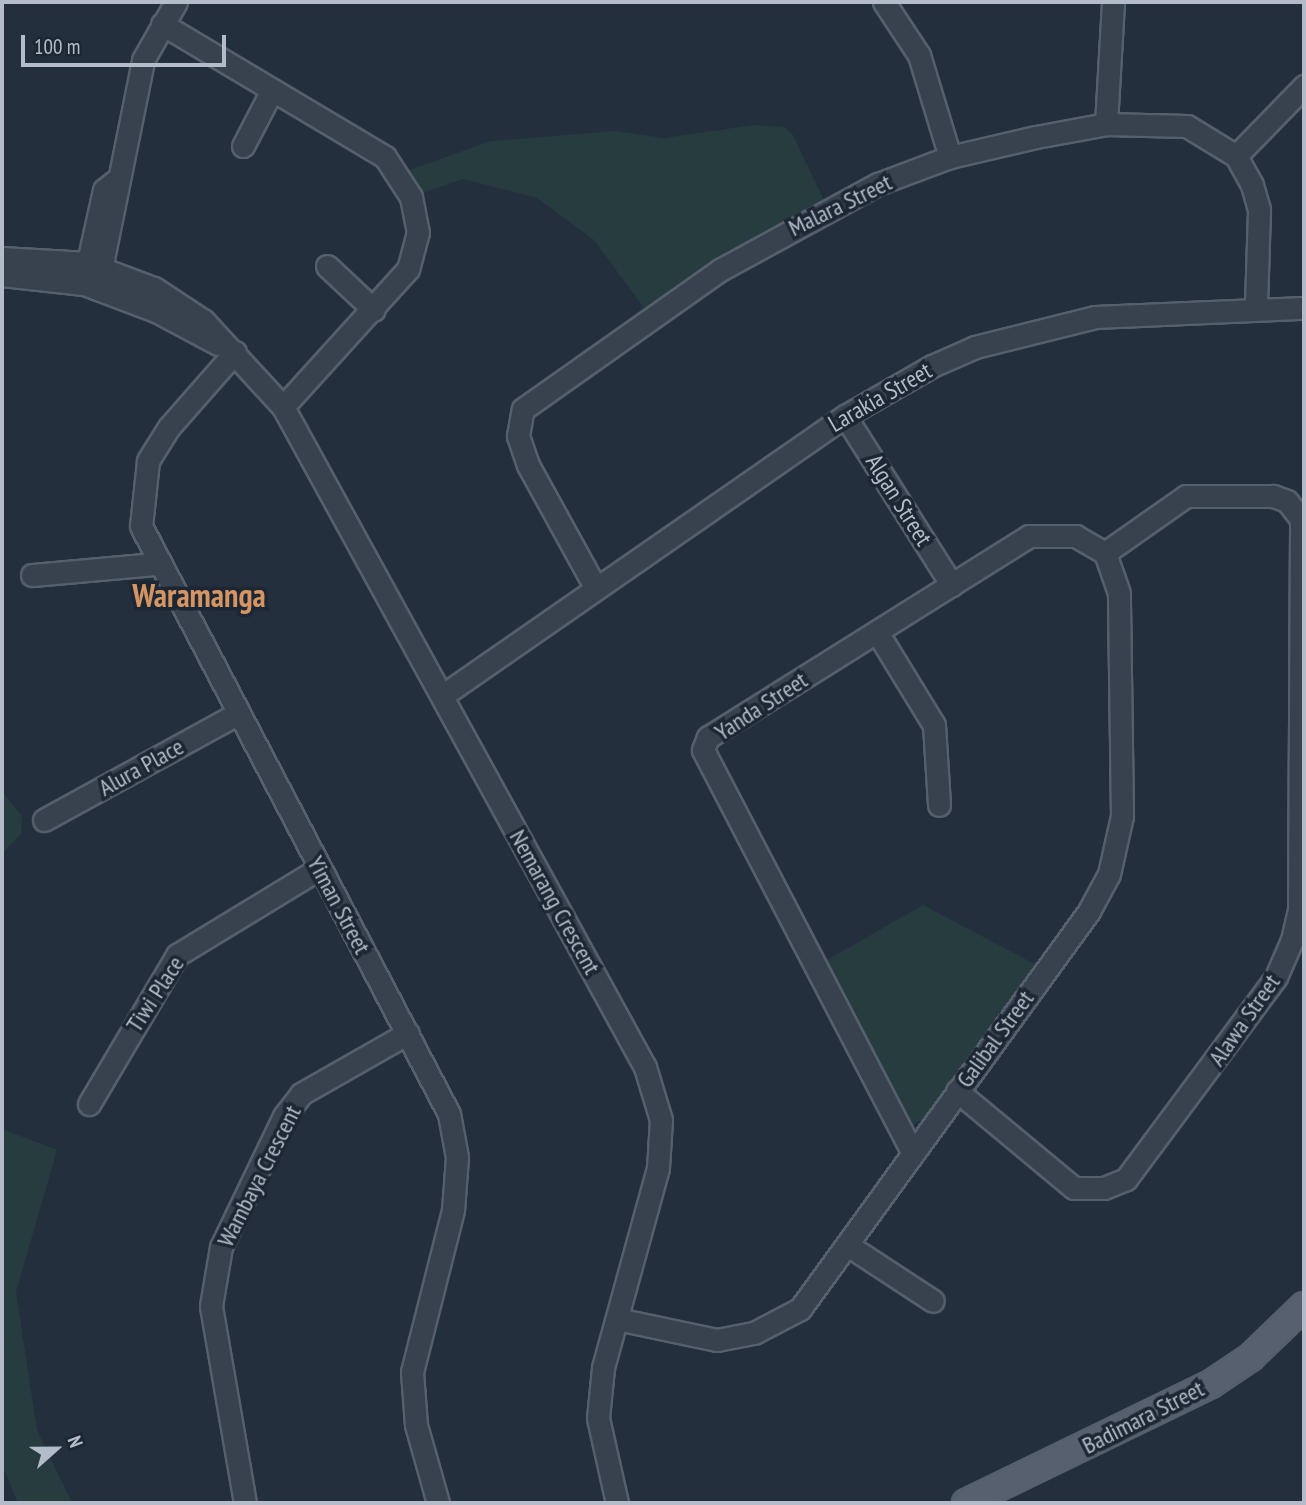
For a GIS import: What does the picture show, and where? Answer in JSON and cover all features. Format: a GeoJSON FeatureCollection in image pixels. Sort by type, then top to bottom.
{"type":"FeatureCollection","features":[{"type":"Feature","properties":{"kind":"main road","name":"Badimara Street"},"geometry":{"type":"LineString","coordinates":[[966,1503],[1211,1384],[1251,1356],[1304,1306]]}},
{"type":"Feature","properties":{"kind":"street"},"geometry":{"type":"LineString","coordinates":[[92,276],[119,195],[114,182],[142,60],[176,2]]}},
{"type":"Feature","properties":{"kind":"street"},"geometry":{"type":"LineString","coordinates":[[884,2],[919,55],[950,157]]}},
{"type":"Feature","properties":{"kind":"street"},"geometry":{"type":"LineString","coordinates":[[1106,124],[1113,2]]}},
{"type":"Feature","properties":{"kind":"street"},"geometry":{"type":"LineString","coordinates":[[162,24],[385,157],[401,173],[418,220],[417,244],[408,269],[374,310],[283,407]]}},
{"type":"Feature","properties":{"kind":"street"},"geometry":{"type":"LineString","coordinates":[[1256,306],[1259,210],[1236,156],[1304,86]]}},
{"type":"Feature","properties":{"kind":"street"},"geometry":{"type":"LineString","coordinates":[[243,146],[272,90]]}},
{"type":"Feature","properties":{"kind":"street","name":"Malara Street"},"geometry":{"type":"LineString","coordinates":[[594,585],[528,466],[518,436],[523,409],[732,263],[827,207],[950,157],[1106,124],[1187,126],[1236,156]]}},
{"type":"Feature","properties":{"kind":"street","name":"Nemarang Crescent"},"geometry":{"type":"LineString","coordinates":[[2,258],[154,288],[204,321],[283,407],[645,1067],[662,1120],[658,1168],[617,1319],[598,1418],[617,1503]]}},
{"type":"Feature","properties":{"kind":"street"},"geometry":{"type":"LineString","coordinates":[[327,266],[374,310]]}},
{"type":"Feature","properties":{"kind":"street","name":"Nemarang Crescent"},"geometry":{"type":"LineString","coordinates":[[2,275],[92,276]]}},
{"type":"Feature","properties":{"kind":"street","name":"Larakia Street"},"geometry":{"type":"LineString","coordinates":[[438,690],[514,642],[845,416],[932,366],[1020,334],[1095,317],[1256,306],[1304,308]]}},
{"type":"Feature","properties":{"kind":"street","name":"Yiman Street"},"geometry":{"type":"LineString","coordinates":[[235,352],[169,426],[148,461],[141,526],[156,564],[446,1103],[457,1157],[453,1210],[412,1372],[418,1434],[438,1503]]}},
{"type":"Feature","properties":{"kind":"street","name":"Algan Street"},"geometry":{"type":"LineString","coordinates":[[845,416],[952,585]]}},
{"type":"Feature","properties":{"kind":"street","name":"Alawa Street"},"geometry":{"type":"LineString","coordinates":[[957,1091],[1074,1188],[1104,1188],[1126,1179],[1276,977],[1292,940],[1299,910],[1301,519],[1292,506],[1273,496],[1186,496],[1105,553]]}},
{"type":"Feature","properties":{"kind":"street","name":"Yanda Street"},"geometry":{"type":"LineString","coordinates":[[911,1150],[703,750],[708,737],[1029,536],[1049,532],[1076,536],[1105,553]]}},
{"type":"Feature","properties":{"kind":"street","name":"Galibal Street"},"geometry":{"type":"LineString","coordinates":[[617,1319],[695,1339],[754,1333],[800,1309],[849,1245],[911,1150],[1089,911],[1114,858],[1122,816],[1119,593],[1105,553]]}},
{"type":"Feature","properties":{"kind":"street"},"geometry":{"type":"LineString","coordinates":[[32,575],[156,564]]}},
{"type":"Feature","properties":{"kind":"street"},"geometry":{"type":"LineString","coordinates":[[877,632],[934,725],[939,805]]}},
{"type":"Feature","properties":{"kind":"street","name":"Alura Place"},"geometry":{"type":"LineString","coordinates":[[44,820],[237,714]]}},
{"type":"Feature","properties":{"kind":"street","name":"Tiwi Place"},"geometry":{"type":"LineString","coordinates":[[89,1104],[177,955],[320,868]]}},
{"type":"Feature","properties":{"kind":"street","name":"Wambaya Crescent"},"geometry":{"type":"LineString","coordinates":[[244,1503],[215,1354],[211,1306],[221,1247],[284,1116],[301,1094],[408,1033]]}},
{"type":"Feature","properties":{"kind":"street"},"geometry":{"type":"LineString","coordinates":[[849,1245],[933,1301]]}},
{"type":"Feature","properties":{"kind":"green space"},"geometry":{"type":"Polygon","coordinates":[[[754,125],[784,127],[793,135],[827,207],[650,316],[594,240],[537,198],[463,179],[411,197],[401,173],[491,141],[615,131],[664,138],[754,125]]]}},
{"type":"Feature","properties":{"kind":"green space"},"geometry":{"type":"Polygon","coordinates":[[[2,792],[22,816],[21,834],[2,854],[2,792]]]}},
{"type":"Feature","properties":{"kind":"green space"},"geometry":{"type":"Polygon","coordinates":[[[923,905],[1046,970],[926,1118],[910,1126],[815,967],[923,905]]]}},
{"type":"Feature","properties":{"kind":"green space"},"geometry":{"type":"Polygon","coordinates":[[[2,1129],[57,1150],[16,1292],[37,1430],[72,1503],[18,1503],[2,1465],[2,1129]]]}},
{"type":"Feature","properties":{"kind":"district","name":"Waramanga"},"geometry":{"type":"Point","coordinates":[199,595]}}]}
